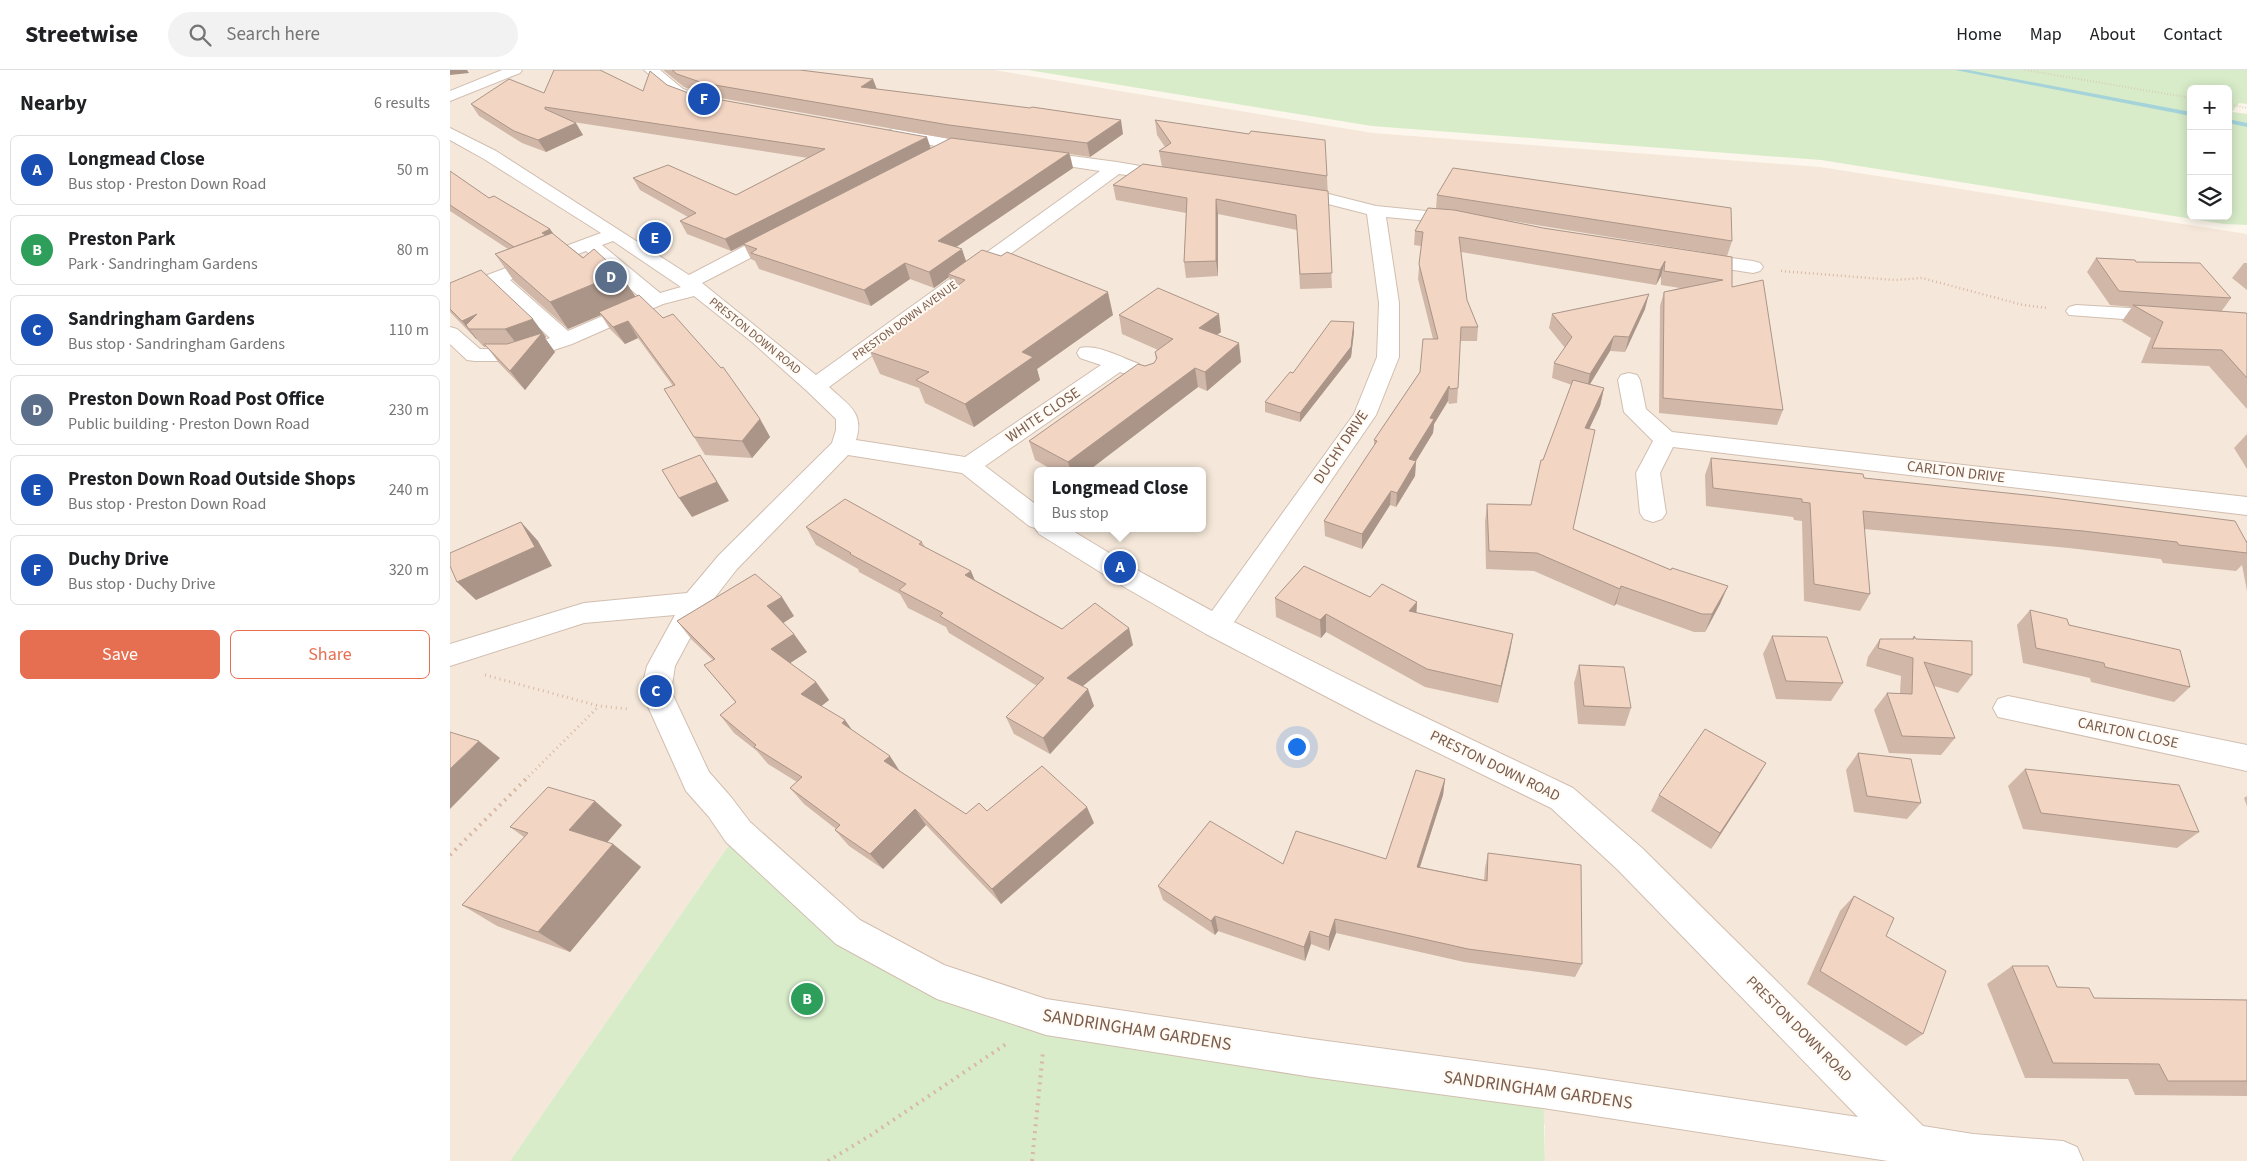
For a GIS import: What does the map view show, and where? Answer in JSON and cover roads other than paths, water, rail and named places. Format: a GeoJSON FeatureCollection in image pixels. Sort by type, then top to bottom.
{"type":"FeatureCollection","features":[{"type":"Feature","properties":{"kind":"street"},"geometry":{"type":"LineString","coordinates":[[450,96],[515,70]]}},
{"type":"Feature","properties":{"kind":"street"},"geometry":{"type":"LineString","coordinates":[[651,70],[678,92],[704,102],[722,105]]}},
{"type":"Feature","properties":{"kind":"street"},"geometry":{"type":"LineString","coordinates":[[878,131],[953,146],[991,151]]}},
{"type":"Feature","properties":{"kind":"street","name":"PRESTON DOWN ROAD"},"geometry":{"type":"LineString","coordinates":[[450,132],[615,234],[692,286],[759,338],[815,386],[847,417],[848,430],[843,446]]}},
{"type":"Feature","properties":{"kind":"street"},"geometry":{"type":"LineString","coordinates":[[926,159],[953,146]]}},
{"type":"Feature","properties":{"kind":"street"},"geometry":{"type":"LineString","coordinates":[[1020,154],[1186,178]]}},
{"type":"Feature","properties":{"kind":"street","name":"PRESTON DOWN AVENUE"},"geometry":{"type":"LineString","coordinates":[[815,386],[1117,168]]}},
{"type":"Feature","properties":{"kind":"street"},"geometry":{"type":"LineString","coordinates":[[1270,190],[1329,199],[1376,211],[1453,217],[1473,221]]}},
{"type":"Feature","properties":{"kind":"street","name":"DUCHY DRIVE"},"geometry":{"type":"LineString","coordinates":[[1216,626],[1365,415],[1388,358],[1389,303],[1376,211]]}},
{"type":"Feature","properties":{"kind":"street"},"geometry":{"type":"LineString","coordinates":[[450,334],[475,355],[521,355],[565,340],[692,286],[794,228]]}},
{"type":"Feature","properties":{"kind":"street"},"geometry":{"type":"LineString","coordinates":[[450,299],[497,278],[615,234]]}},
{"type":"Feature","properties":{"kind":"street"},"geometry":{"type":"LineString","coordinates":[[587,243],[656,300]]}},
{"type":"Feature","properties":{"kind":"street"},"geometry":{"type":"LineString","coordinates":[[1677,256],[1753,267]]}},
{"type":"Feature","properties":{"kind":"street"},"geometry":{"type":"LineString","coordinates":[[497,278],[565,340]]}},
{"type":"Feature","properties":{"kind":"street"},"geometry":{"type":"LineString","coordinates":[[2076,311],[2180,318]]}},
{"type":"Feature","properties":{"kind":"street"},"geometry":{"type":"LineString","coordinates":[[1088,353],[1148,376]]}},
{"type":"Feature","properties":{"kind":"street","name":"WHITE CLOSE"},"geometry":{"type":"LineString","coordinates":[[969,466],[1118,364]]}},
{"type":"Feature","properties":{"kind":"street"},"geometry":{"type":"LineString","coordinates":[[1629,380],[1635,412],[1665,439],[1648,473],[1653,513]]}},
{"type":"Feature","properties":{"kind":"street","name":"CARLTON DRIVE"},"geometry":{"type":"LineString","coordinates":[[1665,439],[2247,506]]}},
{"type":"Feature","properties":{"kind":"street"},"geometry":{"type":"LineString","coordinates":[[843,446],[969,466],[1034,517]]}},
{"type":"Feature","properties":{"kind":"street","name":"SANDRINGHAM GARDENS"},"geometry":{"type":"LineString","coordinates":[[843,446],[728,562],[695,603],[661,666],[656,691],[697,781],[720,807],[738,832],[848,932],[938,981],[1046,1017],[1312,1058],[1552,1091],[1913,1145],[1977,1158],[2063,1161]]}},
{"type":"Feature","properties":{"kind":"street","name":"PRESTON DOWN ROAD"},"geometry":{"type":"LineString","coordinates":[[1055,532],[1135,581],[1216,626],[1384,712],[1562,798],[1630,859],[1913,1145]]}},
{"type":"Feature","properties":{"kind":"street"},"geometry":{"type":"LineString","coordinates":[[450,655],[584,613],[695,603]]}},
{"type":"Feature","properties":{"kind":"street","name":"CARLTON CLOSE"},"geometry":{"type":"LineString","coordinates":[[2008,708],[2247,758]]}},
{"type":"Feature","properties":{"kind":"waterway"},"geometry":{"type":"LineString","coordinates":[[1958,70],[2187,113]]}},
{"type":"Feature","properties":{"kind":"waterway"},"geometry":{"type":"LineString","coordinates":[[2232,122],[2247,125]]}},
{"type":"Feature","properties":{"kind":"place","name":"Duchy Drive"},"geometry":{"type":"Point","coordinates":[704,99]}},
{"type":"Feature","properties":{"kind":"place","name":"Preston Down Road Outside Shops"},"geometry":{"type":"Point","coordinates":[655,238]}},
{"type":"Feature","properties":{"kind":"place","name":"Preston Down Road Post Office"},"geometry":{"type":"Point","coordinates":[611,277]}},
{"type":"Feature","properties":{"kind":"place","name":"Longmead Close"},"geometry":{"type":"Point","coordinates":[1120,567]}},
{"type":"Feature","properties":{"kind":"place","name":"Sandringham Gardens"},"geometry":{"type":"Point","coordinates":[656,691]}},
{"type":"Feature","properties":{"kind":"place","name":"Preston Park"},"geometry":{"type":"Point","coordinates":[807,999]}}]}
